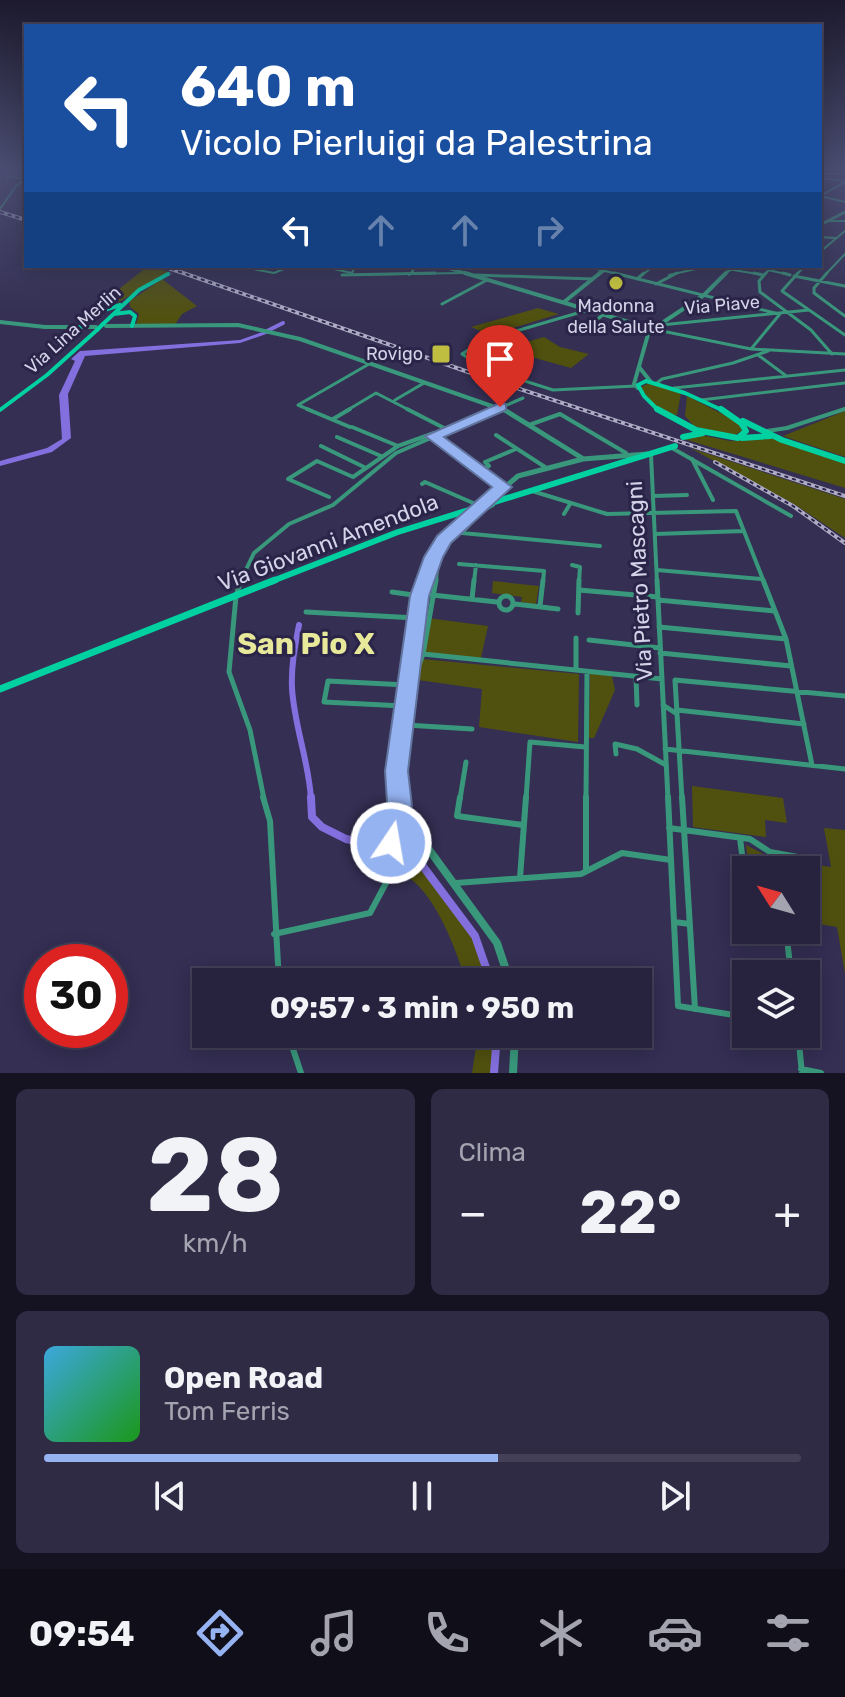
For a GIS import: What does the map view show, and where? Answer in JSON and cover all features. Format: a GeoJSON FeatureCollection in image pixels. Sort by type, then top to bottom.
{"type":"FeatureCollection","features":[{"type":"Feature","properties":{"kind":"main road","name":"Via Lina Merlin"},"geometry":{"type":"LineString","coordinates":[[0,410],[58,367],[126,301],[148,284],[168,274]]}},
{"type":"Feature","properties":{"kind":"main road"},"geometry":{"type":"LineString","coordinates":[[80,327],[92,314],[126,301]]}},
{"type":"Feature","properties":{"kind":"main road"},"geometry":{"type":"LineString","coordinates":[[126,301],[124,308],[135,316],[132,326]]}},
{"type":"Feature","properties":{"kind":"main road"},"geometry":{"type":"LineString","coordinates":[[100,312],[107,312],[110,316],[130,312]]}},
{"type":"Feature","properties":{"kind":"main road"},"geometry":{"type":"LineString","coordinates":[[710,434],[676,421],[650,405],[637,387],[640,383],[654,383],[674,388],[780,438],[845,461]]}},
{"type":"Feature","properties":{"kind":"main road"},"geometry":{"type":"LineString","coordinates":[[732,416],[745,426],[746,431],[738,438]]}},
{"type":"Feature","properties":{"kind":"main road"},"geometry":{"type":"LineString","coordinates":[[676,421],[684,429],[682,438],[698,433],[738,438],[756,435],[780,438]]}},
{"type":"Feature","properties":{"kind":"main road","name":"Via Giovanni Amendola"},"geometry":{"type":"LineString","coordinates":[[0,689],[309,567],[480,506],[674,447]]}},
{"type":"Feature","properties":{"kind":"street"},"geometry":{"type":"LineString","coordinates":[[828,222],[836,217]]}},
{"type":"Feature","properties":{"kind":"street"},"geometry":{"type":"LineString","coordinates":[[822,223],[845,221]]}},
{"type":"Feature","properties":{"kind":"street"},"geometry":{"type":"LineString","coordinates":[[822,250],[845,231]]}},
{"type":"Feature","properties":{"kind":"street"},"geometry":{"type":"LineString","coordinates":[[822,237],[834,239]]}},
{"type":"Feature","properties":{"kind":"street"},"geometry":{"type":"LineString","coordinates":[[845,254],[819,282],[814,293],[845,316]]}},
{"type":"Feature","properties":{"kind":"street"},"geometry":{"type":"LineString","coordinates":[[248,268],[274,273],[286,268]]}},
{"type":"Feature","properties":{"kind":"street"},"geometry":{"type":"LineString","coordinates":[[329,268],[352,273],[354,268]]}},
{"type":"Feature","properties":{"kind":"street"},"geometry":{"type":"LineString","coordinates":[[409,275],[415,268]]}},
{"type":"Feature","properties":{"kind":"street"},"geometry":{"type":"LineString","coordinates":[[447,268],[647,329],[657,328],[751,349],[845,354]]}},
{"type":"Feature","properties":{"kind":"street"},"geometry":{"type":"LineString","coordinates":[[492,276],[504,268]]}},
{"type":"Feature","properties":{"kind":"street"},"geometry":{"type":"LineString","coordinates":[[637,279],[651,268]]}},
{"type":"Feature","properties":{"kind":"street"},"geometry":{"type":"LineString","coordinates":[[656,284],[674,273],[699,268]]}},
{"type":"Feature","properties":{"kind":"street"},"geometry":{"type":"LineString","coordinates":[[657,328],[704,295],[731,268],[763,275]]}},
{"type":"Feature","properties":{"kind":"street"},"geometry":{"type":"LineString","coordinates":[[770,268],[763,275],[758,288],[760,292],[811,330],[832,354]]}},
{"type":"Feature","properties":{"kind":"street"},"geometry":{"type":"LineString","coordinates":[[802,268],[792,276],[782,291],[845,335]]}},
{"type":"Feature","properties":{"kind":"street"},"geometry":{"type":"LineString","coordinates":[[563,302],[593,279],[600,269],[779,314],[751,349]]}},
{"type":"Feature","properties":{"kind":"street"},"geometry":{"type":"LineString","coordinates":[[768,270],[845,286]]}},
{"type":"Feature","properties":{"kind":"street"},"geometry":{"type":"LineString","coordinates":[[342,275],[463,273]]}},
{"type":"Feature","properties":{"kind":"street"},"geometry":{"type":"LineString","coordinates":[[472,275],[593,279]]}},
{"type":"Feature","properties":{"kind":"street"},"geometry":{"type":"LineString","coordinates":[[442,304],[487,280]]}},
{"type":"Feature","properties":{"kind":"street"},"geometry":{"type":"LineString","coordinates":[[588,310],[482,341],[462,352],[484,368],[557,391],[637,387],[647,329]]}},
{"type":"Feature","properties":{"kind":"street","name":"Via Piave"},"geometry":{"type":"LineString","coordinates":[[657,328],[809,310]]}},
{"type":"Feature","properties":{"kind":"street"},"geometry":{"type":"LineString","coordinates":[[579,333],[603,315]]}},
{"type":"Feature","properties":{"kind":"street"},"geometry":{"type":"LineString","coordinates":[[0,322],[97,328]]}},
{"type":"Feature","properties":{"kind":"street"},"geometry":{"type":"LineString","coordinates":[[104,325],[238,325],[264,329],[500,407],[583,459]]}},
{"type":"Feature","properties":{"kind":"street"},"geometry":{"type":"LineString","coordinates":[[639,366],[654,383],[768,351]]}},
{"type":"Feature","properties":{"kind":"street"},"geometry":{"type":"LineString","coordinates":[[758,355],[787,376]]}},
{"type":"Feature","properties":{"kind":"street"},"geometry":{"type":"LineString","coordinates":[[369,364],[298,405],[398,446]]}},
{"type":"Feature","properties":{"kind":"street"},"geometry":{"type":"LineString","coordinates":[[674,388],[845,370]]}},
{"type":"Feature","properties":{"kind":"street"},"geometry":{"type":"LineString","coordinates":[[394,401],[424,383]]}},
{"type":"Feature","properties":{"kind":"street"},"geometry":{"type":"LineString","coordinates":[[699,387],[694,392],[699,399],[845,383]]}},
{"type":"Feature","properties":{"kind":"street"},"geometry":{"type":"LineString","coordinates":[[333,419],[376,393],[447,430]]}},
{"type":"Feature","properties":{"kind":"street"},"geometry":{"type":"LineString","coordinates":[[278,968],[270,821],[259,784],[250,730],[229,672],[236,596],[249,560],[289,524],[333,505],[390,458],[523,398]]}},
{"type":"Feature","properties":{"kind":"street"},"geometry":{"type":"LineString","coordinates":[[762,430],[770,432],[787,428],[845,409]]}},
{"type":"Feature","properties":{"kind":"street"},"geometry":{"type":"LineString","coordinates":[[529,425],[560,414],[626,453]]}},
{"type":"Feature","properties":{"kind":"street"},"geometry":{"type":"LineString","coordinates":[[780,438],[787,428]]}},
{"type":"Feature","properties":{"kind":"street"},"geometry":{"type":"LineString","coordinates":[[329,497],[288,479],[317,461],[353,477],[398,446],[440,433]]}},
{"type":"Feature","properties":{"kind":"street"},"geometry":{"type":"LineString","coordinates":[[496,435],[545,467]]}},
{"type":"Feature","properties":{"kind":"street"},"geometry":{"type":"LineString","coordinates":[[433,436],[503,487]]}},
{"type":"Feature","properties":{"kind":"street"},"geometry":{"type":"LineString","coordinates":[[337,437],[381,456]]}},
{"type":"Feature","properties":{"kind":"street"},"geometry":{"type":"LineString","coordinates":[[321,446],[366,468]]}},
{"type":"Feature","properties":{"kind":"street"},"geometry":{"type":"LineString","coordinates":[[674,447],[791,516]]}},
{"type":"Feature","properties":{"kind":"street"},"geometry":{"type":"LineString","coordinates":[[479,470],[489,466],[485,462],[517,448]]}},
{"type":"Feature","properties":{"kind":"street"},"geometry":{"type":"LineString","coordinates":[[507,968],[497,943],[400,806],[396,782],[403,706],[420,596],[436,551],[454,529],[518,476],[583,459],[626,453],[651,455]]}},
{"type":"Feature","properties":{"kind":"street","name":"Via Pietro Mascagni"},"geometry":{"type":"LineString","coordinates":[[651,455],[678,1006],[695,1009],[675,680],[796,693]]}},
{"type":"Feature","properties":{"kind":"street"},"geometry":{"type":"LineString","coordinates":[[692,459],[713,500]]}},
{"type":"Feature","properties":{"kind":"street"},"geometry":{"type":"LineString","coordinates":[[422,484],[425,482],[480,506]]}},
{"type":"Feature","properties":{"kind":"street"},"geometry":{"type":"LineString","coordinates":[[532,491],[607,514],[736,511],[786,639],[812,765]]}},
{"type":"Feature","properties":{"kind":"street"},"geometry":{"type":"LineString","coordinates":[[653,496],[687,495]]}},
{"type":"Feature","properties":{"kind":"street"},"geometry":{"type":"LineString","coordinates":[[496,501],[480,512],[462,533],[600,546]]}},
{"type":"Feature","properties":{"kind":"street"},"geometry":{"type":"LineString","coordinates":[[564,514],[570,504]]}},
{"type":"Feature","properties":{"kind":"street"},"geometry":{"type":"LineString","coordinates":[[655,534],[744,531]]}},
{"type":"Feature","properties":{"kind":"street"},"geometry":{"type":"LineString","coordinates":[[403,706],[324,702],[328,681],[406,683],[414,679],[423,654],[439,564],[436,551]]}},
{"type":"Feature","properties":{"kind":"street"},"geometry":{"type":"LineString","coordinates":[[459,564],[544,571],[540,606]]}},
{"type":"Feature","properties":{"kind":"street"},"geometry":{"type":"LineString","coordinates":[[472,599],[476,565]]}},
{"type":"Feature","properties":{"kind":"street"},"geometry":{"type":"LineString","coordinates":[[572,565],[580,567],[578,613]]}},
{"type":"Feature","properties":{"kind":"street"},"geometry":{"type":"LineString","coordinates":[[657,570],[761,579]]}},
{"type":"Feature","properties":{"kind":"street"},"geometry":{"type":"LineString","coordinates":[[579,590],[774,611]]}},
{"type":"Feature","properties":{"kind":"street"},"geometry":{"type":"LineString","coordinates":[[392,592],[420,596]]}},
{"type":"Feature","properties":{"kind":"street"},"geometry":{"type":"LineString","coordinates":[[432,595],[497,602],[508,598],[515,604],[558,609]]}},
{"type":"Feature","properties":{"kind":"street"},"geometry":{"type":"LineString","coordinates":[[497,602],[497,606],[505,609],[511,609],[515,604]]}},
{"type":"Feature","properties":{"kind":"street"},"geometry":{"type":"LineString","coordinates":[[306,612],[416,618]]}},
{"type":"Feature","properties":{"kind":"street"},"geometry":{"type":"LineString","coordinates":[[659,627],[786,639]]}},
{"type":"Feature","properties":{"kind":"street"},"geometry":{"type":"LineString","coordinates":[[576,638],[576,670]]}},
{"type":"Feature","properties":{"kind":"street"},"geometry":{"type":"LineString","coordinates":[[589,640],[791,666]]}},
{"type":"Feature","properties":{"kind":"street"},"geometry":{"type":"LineString","coordinates":[[423,654],[662,679]]}},
{"type":"Feature","properties":{"kind":"street"},"geometry":{"type":"LineString","coordinates":[[586,871],[587,672]]}},
{"type":"Feature","properties":{"kind":"street"},"geometry":{"type":"LineString","coordinates":[[636,677],[637,705]]}},
{"type":"Feature","properties":{"kind":"street"},"geometry":{"type":"LineString","coordinates":[[796,693],[845,696]]}},
{"type":"Feature","properties":{"kind":"street","name":"Via Pietro Mascagni"},"geometry":{"type":"LineString","coordinates":[[663,705],[677,712]]}},
{"type":"Feature","properties":{"kind":"street"},"geometry":{"type":"LineString","coordinates":[[403,706],[406,725],[472,729]]}},
{"type":"Feature","properties":{"kind":"street"},"geometry":{"type":"LineString","coordinates":[[677,712],[804,724]]}},
{"type":"Feature","properties":{"kind":"street"},"geometry":{"type":"LineString","coordinates":[[520,878],[530,742],[585,747]]}},
{"type":"Feature","properties":{"kind":"street"},"geometry":{"type":"LineString","coordinates":[[616,754],[615,744],[637,749],[666,765]]}},
{"type":"Feature","properties":{"kind":"street"},"geometry":{"type":"LineString","coordinates":[[665,749],[845,769]]}},
{"type":"Feature","properties":{"kind":"street"},"geometry":{"type":"LineString","coordinates":[[466,762],[457,816],[523,825]]}},
{"type":"Feature","properties":{"kind":"street"},"geometry":{"type":"LineString","coordinates":[[274,934],[370,913],[386,883],[395,810],[400,806]]}},
{"type":"Feature","properties":{"kind":"street"},"geometry":{"type":"LineString","coordinates":[[669,828],[750,839],[770,852],[792,856]]}},
{"type":"Feature","properties":{"kind":"street"},"geometry":{"type":"LineString","coordinates":[[740,838],[742,856]]}},
{"type":"Feature","properties":{"kind":"street"},"geometry":{"type":"LineString","coordinates":[[456,883],[581,874],[622,853],[671,860]]}},
{"type":"Feature","properties":{"kind":"street"},"geometry":{"type":"LineString","coordinates":[[674,922],[690,924]]}},
{"type":"Feature","properties":{"kind":"street"},"geometry":{"type":"LineString","coordinates":[[695,1009],[732,1015]]}},
{"type":"Feature","properties":{"kind":"street"},"geometry":{"type":"LineString","coordinates":[[293,1048],[301,1073]]}},
{"type":"Feature","properties":{"kind":"street"},"geometry":{"type":"LineString","coordinates":[[513,1073],[514,1048]]}},
{"type":"Feature","properties":{"kind":"street"},"geometry":{"type":"LineString","coordinates":[[800,1048],[802,1071],[821,1073]]}},
{"type":"Feature","properties":{"kind":"shaded area"},"geometry":{"type":"Polygon","coordinates":[[[145,268],[169,272],[122,300],[90,312],[145,268]]]}},
{"type":"Feature","properties":{"kind":"shaded area"},"geometry":{"type":"Polygon","coordinates":[[[162,279],[197,306],[182,314],[174,326],[136,324],[139,314],[130,307],[130,301],[162,279]]]}},
{"type":"Feature","properties":{"kind":"shaded area"},"geometry":{"type":"Polygon","coordinates":[[[538,308],[559,314],[490,335],[471,327],[538,308]]]}},
{"type":"Feature","properties":{"kind":"shaded area"},"geometry":{"type":"Polygon","coordinates":[[[265,331],[272,332],[240,343],[85,356],[68,394],[71,438],[52,452],[0,466],[0,461],[47,448],[62,439],[59,395],[75,361],[71,359],[80,351],[240,340],[265,331]]]}},
{"type":"Feature","properties":{"kind":"shaded area"},"geometry":{"type":"Polygon","coordinates":[[[544,337],[560,347],[589,354],[571,368],[503,349],[544,337]]]}},
{"type":"Feature","properties":{"kind":"shaded area"},"geometry":{"type":"Polygon","coordinates":[[[649,383],[681,393],[677,415],[660,409],[651,401],[641,387],[649,383]]]}},
{"type":"Feature","properties":{"kind":"shaded area"},"geometry":{"type":"Polygon","coordinates":[[[687,396],[738,422],[742,431],[731,437],[694,426],[685,416],[687,396]]]}},
{"type":"Feature","properties":{"kind":"shaded area"},"geometry":{"type":"Polygon","coordinates":[[[845,411],[845,457],[783,436],[845,411]]]}},
{"type":"Feature","properties":{"kind":"shaded area"},"geometry":{"type":"Polygon","coordinates":[[[696,434],[730,441],[768,437],[845,462],[845,488],[684,439],[696,434]]]}},
{"type":"Feature","properties":{"kind":"shaded area"},"geometry":{"type":"Polygon","coordinates":[[[690,448],[845,499],[845,538],[794,504],[690,448]]]}},
{"type":"Feature","properties":{"kind":"shaded area"},"geometry":{"type":"Polygon","coordinates":[[[493,581],[539,586],[536,604],[521,602],[522,597],[492,593],[493,581]]]}},
{"type":"Feature","properties":{"kind":"shaded area"},"geometry":{"type":"Polygon","coordinates":[[[428,618],[488,626],[481,658],[423,653],[428,618]]]}},
{"type":"Feature","properties":{"kind":"shaded area"},"geometry":{"type":"Polygon","coordinates":[[[422,659],[579,674],[578,742],[479,727],[482,689],[418,680],[422,659]]]}},
{"type":"Feature","properties":{"kind":"shaded area"},"geometry":{"type":"Polygon","coordinates":[[[590,673],[612,676],[615,690],[594,738],[589,738],[590,673]]]}},
{"type":"Feature","properties":{"kind":"shaded area"},"geometry":{"type":"Polygon","coordinates":[[[692,786],[783,798],[787,823],[765,820],[766,837],[693,827],[692,786]]]}},
{"type":"Feature","properties":{"kind":"shaded area"},"geometry":{"type":"Polygon","coordinates":[[[824,828],[845,830],[845,974],[837,927],[820,924],[820,865],[831,867],[824,828]]]}},
{"type":"Feature","properties":{"kind":"shaded area"},"geometry":{"type":"Polygon","coordinates":[[[746,845],[767,856],[747,856],[746,845]]]}},
{"type":"Feature","properties":{"kind":"shaded area"},"geometry":{"type":"Polygon","coordinates":[[[405,854],[433,878],[469,929],[486,968],[461,968],[450,937],[433,905],[413,881],[401,873],[405,854]]]}},
{"type":"Feature","properties":{"kind":"shaded area"},"geometry":{"type":"Polygon","coordinates":[[[476,1048],[497,1048],[494,1073],[472,1073],[476,1048]]]}},
{"type":"Feature","properties":{"kind":"waterway"},"geometry":{"type":"LineString","coordinates":[[265,332],[283,323]]}},
{"type":"Feature","properties":{"kind":"waterway"},"geometry":{"type":"LineString","coordinates":[[299,625],[292,688],[311,799]]}},
{"type":"Feature","properties":{"kind":"waterway"},"geometry":{"type":"LineString","coordinates":[[311,797],[312,817],[322,827],[346,839],[413,853],[475,936],[486,968]]}},
{"type":"Feature","properties":{"kind":"waterway"},"geometry":{"type":"LineString","coordinates":[[494,1073],[496,1048]]}},
{"type":"Feature","properties":{"kind":"tunnel"},"geometry":{"type":"LineString","coordinates":[[168,274],[183,268]]}},
{"type":"Feature","properties":{"kind":"railway"},"geometry":{"type":"LineString","coordinates":[[16,217],[24,219]]}},
{"type":"Feature","properties":{"kind":"railway"},"geometry":{"type":"LineString","coordinates":[[169,268],[474,374],[845,496]]}},
{"type":"Feature","properties":{"kind":"railway"},"geometry":{"type":"LineString","coordinates":[[715,462],[793,506],[845,543]]}},
{"type":"Feature","properties":{"kind":"place","name":"Madonna della Salute"},"geometry":{"type":"Point","coordinates":[616,283]}},
{"type":"Feature","properties":{"kind":"place","name":"Rovigo"},"geometry":{"type":"Point","coordinates":[441,354]}},
{"type":"Feature","properties":{"kind":"district","name":"San Pio X"},"geometry":{"type":"Point","coordinates":[306,644]}},
{"type":"Feature","properties":{"kind":"route"},"geometry":{"type":"LineString","coordinates":[[391,843],[395,810],[400,806],[396,793],[396,771],[420,596],[433,557],[443,540],[503,487],[433,436],[500,407]]}}]}
